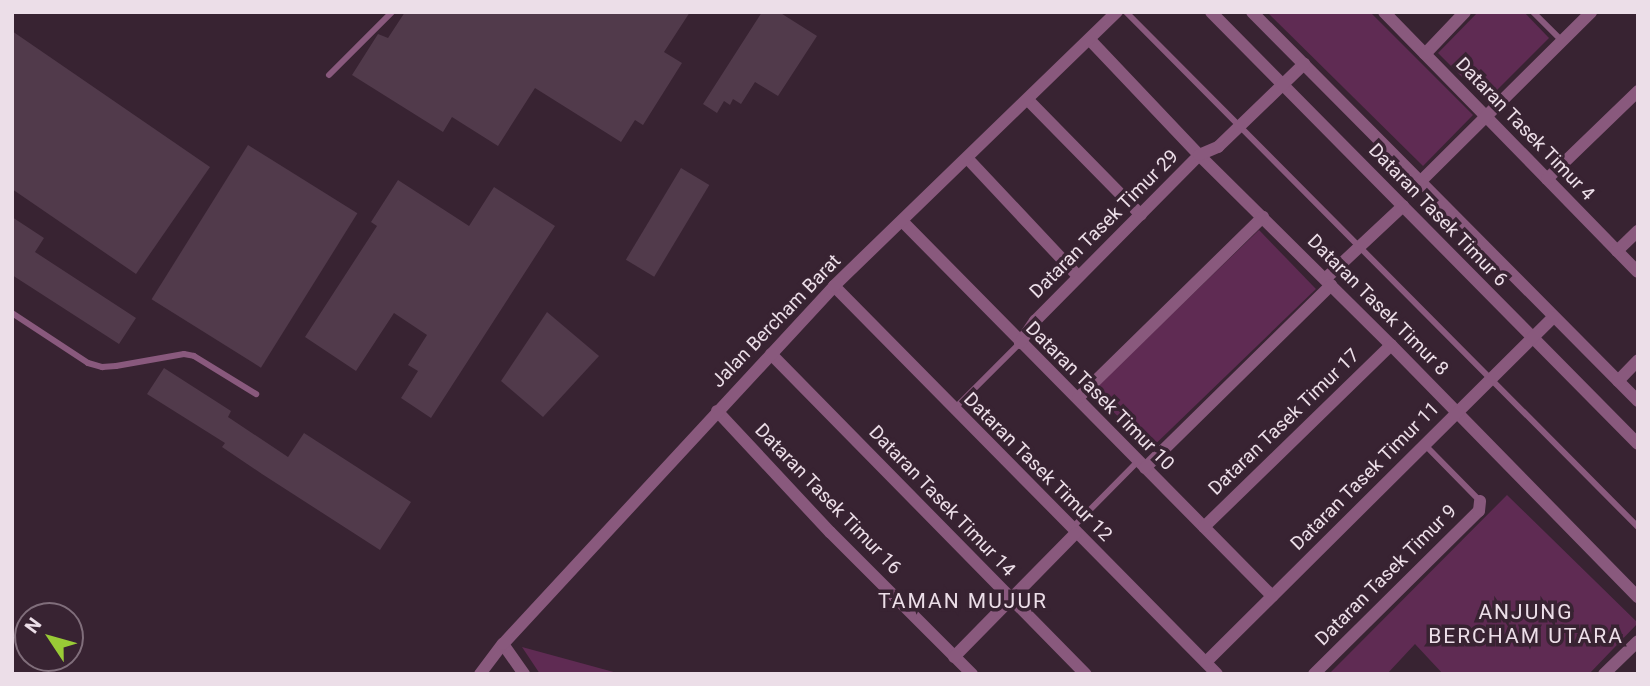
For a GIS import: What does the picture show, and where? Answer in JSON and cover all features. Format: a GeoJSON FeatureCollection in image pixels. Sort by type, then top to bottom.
{"type":"FeatureCollection","features":[{"type":"Feature","properties":{"kind":"street","name":"Jalan Bercham Barat"},"geometry":{"type":"LineString","coordinates":[[480,674],[503,644],[834,286],[1117,12]]}},
{"type":"Feature","properties":{"kind":"street","name":"Dataran Tasek Timur 6"},"geometry":{"type":"LineString","coordinates":[[1211,12],[1638,444]]}},
{"type":"Feature","properties":{"kind":"street","name":"Dataran Tasek Timur 6"},"geometry":{"type":"LineString","coordinates":[[1252,12],[1638,401]]}},
{"type":"Feature","properties":{"kind":"street","name":"Dataran Tasek Timur 4"},"geometry":{"type":"LineString","coordinates":[[1384,12],[1638,272]]}},
{"type":"Feature","properties":{"kind":"street"},"geometry":{"type":"LineString","coordinates":[[1425,54],[1465,12]]}},
{"type":"Feature","properties":{"kind":"street"},"geometry":{"type":"LineString","coordinates":[[1421,181],[1591,12]]}},
{"type":"Feature","properties":{"kind":"street","name":"Dataran Tasek Timur 8"},"geometry":{"type":"LineString","coordinates":[[1090,40],[1199,155],[1457,411],[1638,597]]}},
{"type":"Feature","properties":{"kind":"street","name":"Dataran Tasek Timur 29"},"geometry":{"type":"LineString","coordinates":[[1020,343],[1035,321],[1199,155],[1213,150],[1304,64]]}},
{"type":"Feature","properties":{"kind":"street"},"geometry":{"type":"LineString","coordinates":[[1547,179],[1638,91]]}},
{"type":"Feature","properties":{"kind":"street"},"geometry":{"type":"LineString","coordinates":[[1028,100],[1141,215]]}},
{"type":"Feature","properties":{"kind":"street"},"geometry":{"type":"LineString","coordinates":[[968,159],[1078,276]]}},
{"type":"Feature","properties":{"kind":"street"},"geometry":{"type":"LineString","coordinates":[[1141,465],[1403,206]]}},
{"type":"Feature","properties":{"kind":"street"},"geometry":{"type":"LineString","coordinates":[[1078,398],[1263,217]]}},
{"type":"Feature","properties":{"kind":"street","name":"Dataran Tasek Timur 10"},"geometry":{"type":"LineString","coordinates":[[902,221],[1272,596]]}},
{"type":"Feature","properties":{"kind":"street"},"geometry":{"type":"LineString","coordinates":[[1617,251],[1638,231]]}},
{"type":"Feature","properties":{"kind":"street","name":"Dataran Tasek Timur 12"},"geometry":{"type":"LineString","coordinates":[[834,286],[1217,674]]}},
{"type":"Feature","properties":{"kind":"street","name":"Dataran Tasek Timur 11"},"geometry":{"type":"LineString","coordinates":[[1206,662],[1553,317]]}},
{"type":"Feature","properties":{"kind":"street","name":"Dataran Tasek Timur 17"},"geometry":{"type":"LineString","coordinates":[[1204,527],[1391,345]]}},
{"type":"Feature","properties":{"kind":"street","name":"Dataran Tasek Timur 14"},"geometry":{"type":"LineString","coordinates":[[771,354],[1086,674]]}},
{"type":"Feature","properties":{"kind":"street"},"geometry":{"type":"LineString","coordinates":[[1618,381],[1638,360]]}},
{"type":"Feature","properties":{"kind":"street","name":"Dataran Tasek Timur 16"},"geometry":{"type":"LineString","coordinates":[[717,411],[830,532],[972,674]]}},
{"type":"Feature","properties":{"kind":"street","name":"Dataran Tasek Timur 9"},"geometry":{"type":"LineString","coordinates":[[1314,674],[1479,511],[1480,501]]}},
{"type":"Feature","properties":{"kind":"street"},"geometry":{"type":"LineString","coordinates":[[954,657],[1073,531]]}},
{"type":"Feature","properties":{"kind":"street"},"geometry":{"type":"LineString","coordinates":[[1604,674],[1638,640]]}},
{"type":"Feature","properties":{"kind":"street"},"geometry":{"type":"LineString","coordinates":[[503,644],[524,674]]}},
{"type":"Feature","properties":{"kind":"lane"},"geometry":{"type":"LineString","coordinates":[[329,75],[392,12]]}},
{"type":"Feature","properties":{"kind":"lane"},"geometry":{"type":"LineString","coordinates":[[1126,12],[1638,527]]}},
{"type":"Feature","properties":{"kind":"lane"},"geometry":{"type":"LineString","coordinates":[[1534,12],[1562,41]]}},
{"type":"Feature","properties":{"kind":"lane"},"geometry":{"type":"LineString","coordinates":[[12,313],[88,362],[102,367],[184,354],[194,356],[256,394]]}},
{"type":"Feature","properties":{"kind":"lane"},"geometry":{"type":"LineString","coordinates":[[954,410],[1020,343]]}},
{"type":"Feature","properties":{"kind":"lane"},"geometry":{"type":"LineString","coordinates":[[1424,444],[1480,501]]}},
{"type":"Feature","properties":{"kind":"lane"},"geometry":{"type":"LineString","coordinates":[[1073,531],[1141,465]]}},
{"type":"Feature","properties":{"kind":"shaded area"},"geometry":{"type":"Polygon","coordinates":[[[1267,12],[1370,12],[1473,115],[1423,166],[1267,12]]]}},
{"type":"Feature","properties":{"kind":"shaded area"},"geometry":{"type":"Polygon","coordinates":[[[1478,12],[1524,12],[1549,38],[1486,101],[1438,53],[1478,12]]]}},
{"type":"Feature","properties":{"kind":"shaded area"},"geometry":{"type":"Polygon","coordinates":[[[1259,230],[1316,289],[1150,449],[1093,390],[1259,230]]]}},
{"type":"Feature","properties":{"kind":"shaded area"},"geometry":{"type":"Polygon","coordinates":[[[1507,495],[1638,623],[1589,674],[1443,674],[1415,644],[1387,674],[1329,674],[1507,495]]]}},
{"type":"Feature","properties":{"kind":"shaded area"},"geometry":{"type":"Polygon","coordinates":[[[522,647],[621,674],[540,674],[522,647]]]}},
{"type":"Feature","properties":{"kind":"building"},"geometry":{"type":"Polygon","coordinates":[[[405,12],[690,12],[664,52],[682,63],[643,125],[635,120],[621,142],[535,88],[498,146],[452,117],[443,132],[352,75],[378,34],[388,38],[405,12]]]}},
{"type":"Feature","properties":{"kind":"building"},"geometry":{"type":"Polygon","coordinates":[[[762,12],[779,12],[817,36],[778,96],[755,82],[741,104],[733,99],[730,105],[724,101],[717,113],[703,104],[762,12]]]}},
{"type":"Feature","properties":{"kind":"building"},"geometry":{"type":"Polygon","coordinates":[[[12,31],[210,167],[136,274],[12,189],[12,31]]]}},
{"type":"Feature","properties":{"kind":"building"},"geometry":{"type":"Polygon","coordinates":[[[248,145],[357,213],[261,368],[152,299],[248,145]]]}},
{"type":"Feature","properties":{"kind":"building"},"geometry":{"type":"Polygon","coordinates":[[[681,168],[709,185],[654,277],[626,260],[681,168]]]}},
{"type":"Feature","properties":{"kind":"building"},"geometry":{"type":"Polygon","coordinates":[[[398,180],[469,226],[494,187],[555,226],[431,418],[401,398],[418,371],[408,365],[427,335],[394,313],[356,371],[305,337],[377,226],[371,222],[398,180]]]}},
{"type":"Feature","properties":{"kind":"building"},"geometry":{"type":"Polygon","coordinates":[[[12,217],[44,238],[35,252],[136,318],[119,344],[12,275],[12,217]]]}},
{"type":"Feature","properties":{"kind":"building"},"geometry":{"type":"Polygon","coordinates":[[[547,312],[599,356],[543,417],[501,381],[547,312]]]}},
{"type":"Feature","properties":{"kind":"building"},"geometry":{"type":"Polygon","coordinates":[[[164,368],[231,411],[228,417],[288,457],[304,433],[411,502],[380,550],[222,447],[225,443],[147,394],[164,368]]]}},
{"type":"Feature","properties":{"kind":"district","name":"TAMAN MUJUR"},"geometry":{"type":"Point","coordinates":[963,601]}},
{"type":"Feature","properties":{"kind":"district","name":"ANJUNG BERCHAM UTARA"},"geometry":{"type":"Point","coordinates":[1526,624]}}]}
